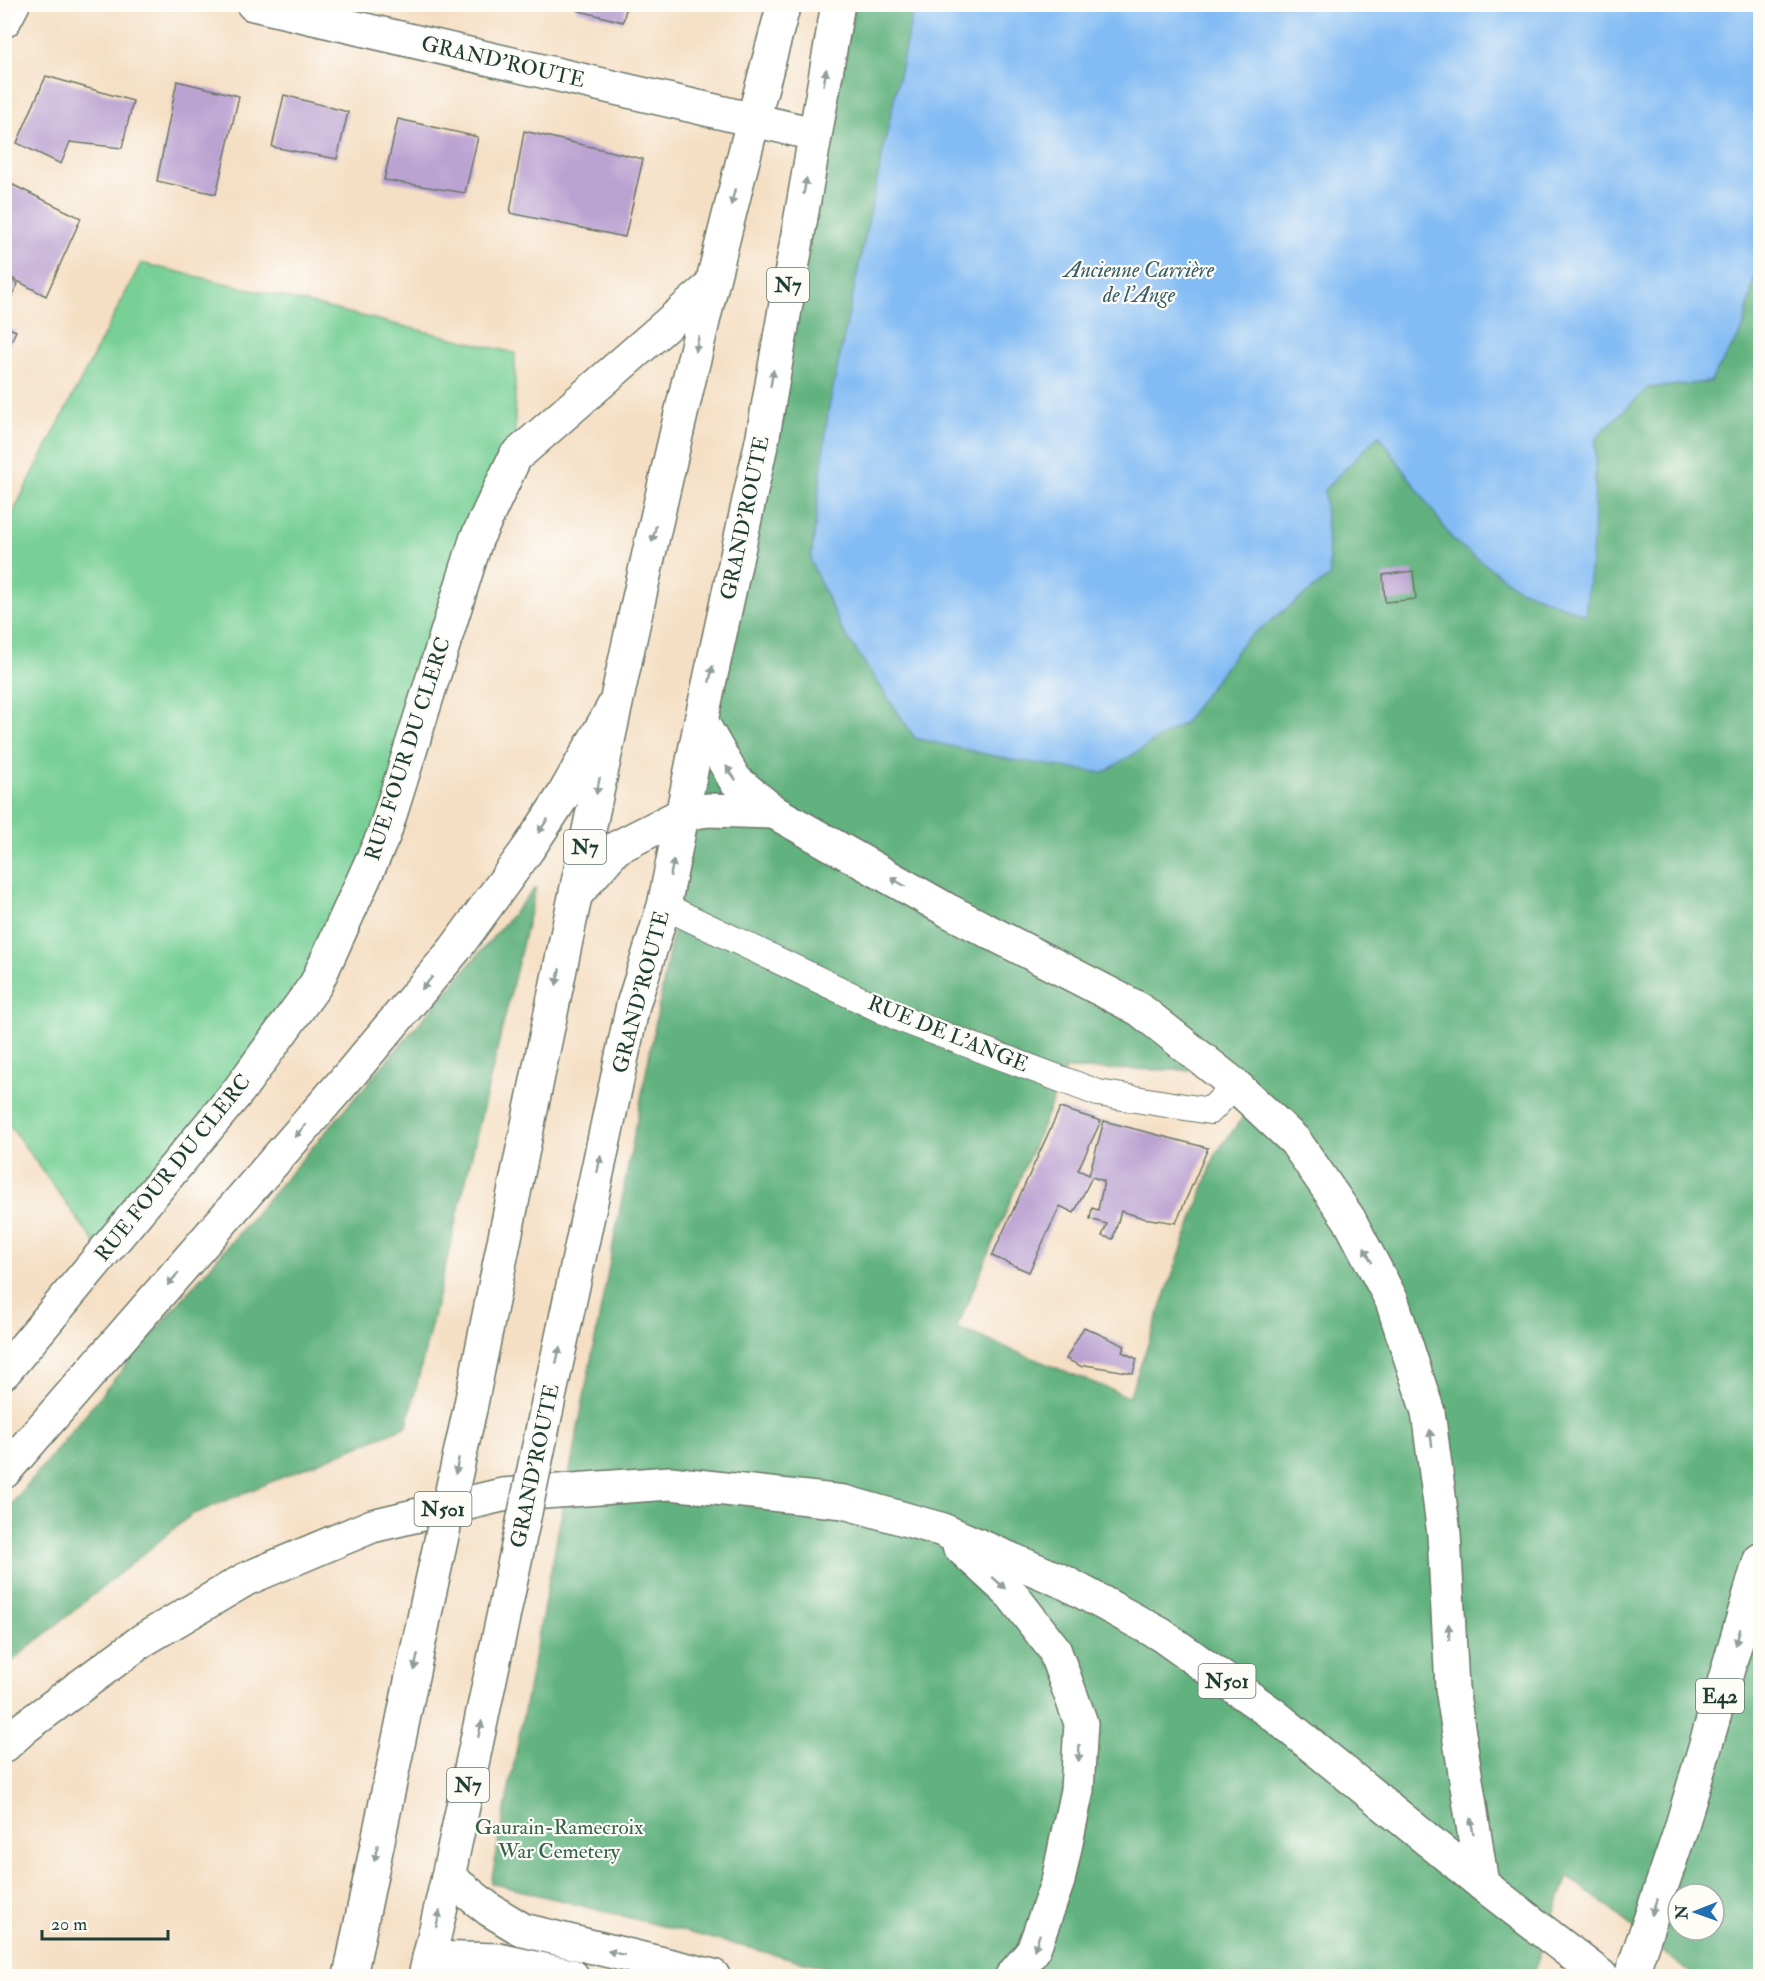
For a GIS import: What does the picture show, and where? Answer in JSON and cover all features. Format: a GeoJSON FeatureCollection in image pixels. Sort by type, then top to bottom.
{"type":"FeatureCollection","features":[{"type":"Feature","properties":{"kind":"main road"},"geometry":{"type":"LineString","coordinates":[[4,21],[13,4]]}},
{"type":"Feature","properties":{"kind":"main road","name":"GRAND'ROUTE"},"geometry":{"type":"LineString","coordinates":[[253,4],[814,134]]}},
{"type":"Feature","properties":{"kind":"main road","name":"N7"},"geometry":{"type":"LineString","coordinates":[[351,1977],[615,704],[710,287],[784,4]]}},
{"type":"Feature","properties":{"kind":"main road","name":"GRAND'ROUTE"},"geometry":{"type":"LineString","coordinates":[[427,1967],[633,1005],[664,906],[701,721],[763,436],[838,4]]}},
{"type":"Feature","properties":{"kind":"main road","name":"RUE FOUR DU CLERC"},"geometry":{"type":"LineString","coordinates":[[4,1372],[239,1090],[316,984],[384,834],[476,540],[515,457],[710,287]]}},
{"type":"Feature","properties":{"kind":"main road"},"geometry":{"type":"LineString","coordinates":[[4,1472],[352,1072],[455,949],[528,849],[562,796],[615,704]]}},
{"type":"Feature","properties":{"kind":"main road"},"geometry":{"type":"LineString","coordinates":[[701,721],[735,780],[774,812],[949,911],[1139,1009],[1235,1085],[1295,1141],[1349,1219],[1392,1301],[1428,1412],[1444,1534],[1452,1688],[1482,1884]]}},
{"type":"Feature","properties":{"kind":"main road"},"geometry":{"type":"LineString","coordinates":[[575,896],[616,848],[683,814],[708,810],[774,812]]}},
{"type":"Feature","properties":{"kind":"main road","name":"N501"},"geometry":{"type":"LineString","coordinates":[[4,1746],[25,1727],[143,1640],[246,1579],[372,1526],[502,1495],[670,1483],[844,1502],[940,1529],[1064,1582],[1160,1634],[1274,1715],[1482,1884],[1601,1977]]}},
{"type":"Feature","properties":{"kind":"main road"},"geometry":{"type":"LineString","coordinates":[[940,1529],[1012,1595],[1054,1648],[1081,1723],[1077,1790],[1058,1881],[1034,1951],[1012,1977]]}},
{"type":"Feature","properties":{"kind":"main road","name":"E42"},"geometry":{"type":"LineString","coordinates":[[1631,1977],[1680,1832],[1761,1560]]}},
{"type":"Feature","properties":{"kind":"main road"},"geometry":{"type":"LineString","coordinates":[[448,1877],[490,1910],[523,1930],[713,1977]]}},
{"type":"Feature","properties":{"kind":"main road"},"geometry":{"type":"LineString","coordinates":[[427,1967],[499,1960],[572,1977]]}},
{"type":"Feature","properties":{"kind":"lane","name":"RUE DE L'ANGE"},"geometry":{"type":"LineString","coordinates":[[664,906],[901,1019],[1098,1093],[1210,1111],[1235,1085]]}},
{"type":"Feature","properties":{"kind":"green space","name":"Gaurain-Ramecroix War Cemetery"},"geometry":{"type":"Polygon","coordinates":[[[855,5],[914,5],[828,412],[811,562],[841,628],[915,738],[1012,760],[1184,723],[1244,641],[1330,576],[1324,490],[1379,435],[1454,541],[1593,543],[1596,437],[1648,388],[1710,382],[1743,329],[1760,253],[1760,1976],[1694,1976],[1568,1876],[1532,1976],[860,1976],[491,1883],[719,691],[855,5]],[[1066,1069],[957,1328],[1129,1397],[1216,1153],[1244,1116],[1200,1070],[1066,1069]]]}},
{"type":"Feature","properties":{"kind":"green space"},"geometry":{"type":"Polygon","coordinates":[[[141,263],[515,353],[515,457],[316,984],[103,1254],[5,1119],[4,530],[141,263]]]}},
{"type":"Feature","properties":{"kind":"green space"},"geometry":{"type":"Polygon","coordinates":[[[536,887],[407,1426],[191,1515],[5,1667],[5,1512],[135,1354],[536,887]]]}},
{"type":"Feature","properties":{"kind":"water","name":"Ancienne Carrière de l'Ange"},"geometry":{"type":"Polygon","coordinates":[[[914,5],[1760,5],[1760,253],[1743,329],[1710,382],[1648,388],[1596,437],[1593,543],[1585,615],[1517,588],[1454,541],[1379,435],[1324,490],[1330,576],[1244,641],[1184,723],[1103,773],[1012,760],[915,738],[841,628],[811,562],[828,412],[914,5]]]}},
{"type":"Feature","properties":{"kind":"building"},"geometry":{"type":"Polygon","coordinates":[[[577,4],[627,4],[623,22],[576,10],[577,4]]]}},
{"type":"Feature","properties":{"kind":"building"},"geometry":{"type":"Polygon","coordinates":[[[46,76],[133,101],[122,148],[70,142],[61,164],[17,143],[46,76]]]}},
{"type":"Feature","properties":{"kind":"building"},"geometry":{"type":"Polygon","coordinates":[[[177,81],[239,96],[216,194],[157,181],[177,81]]]}},
{"type":"Feature","properties":{"kind":"building"},"geometry":{"type":"Polygon","coordinates":[[[284,95],[348,112],[337,159],[272,147],[284,95]]]}},
{"type":"Feature","properties":{"kind":"building"},"geometry":{"type":"Polygon","coordinates":[[[398,119],[478,137],[465,193],[384,180],[398,119]]]}},
{"type":"Feature","properties":{"kind":"building"},"geometry":{"type":"Polygon","coordinates":[[[524,131],[643,159],[625,237],[510,213],[524,131]]]}},
{"type":"Feature","properties":{"kind":"building"},"geometry":{"type":"Polygon","coordinates":[[[11,184],[81,218],[46,296],[4,274],[4,196],[11,184]]]}},
{"type":"Feature","properties":{"kind":"building"},"geometry":{"type":"Polygon","coordinates":[[[4,276],[18,284],[4,310],[4,276]]]}},
{"type":"Feature","properties":{"kind":"building"},"geometry":{"type":"Polygon","coordinates":[[[4,326],[16,331],[4,356],[4,326]]]}},
{"type":"Feature","properties":{"kind":"building"},"geometry":{"type":"Polygon","coordinates":[[[1413,571],[1416,599],[1385,602],[1383,575],[1413,571]]]}},
{"type":"Feature","properties":{"kind":"building"},"geometry":{"type":"Polygon","coordinates":[[[1060,1108],[1101,1121],[1078,1170],[1089,1175],[1104,1121],[1208,1148],[1176,1223],[1143,1218],[1121,1211],[1113,1239],[1102,1236],[1107,1224],[1090,1219],[1092,1208],[1098,1210],[1104,1181],[1092,1177],[1074,1213],[1060,1206],[1029,1272],[992,1256],[1060,1108]]]}},
{"type":"Feature","properties":{"kind":"building"},"geometry":{"type":"Polygon","coordinates":[[[1084,1327],[1125,1346],[1122,1352],[1137,1359],[1133,1373],[1085,1365],[1082,1367],[1066,1359],[1084,1327]]]}}]}
